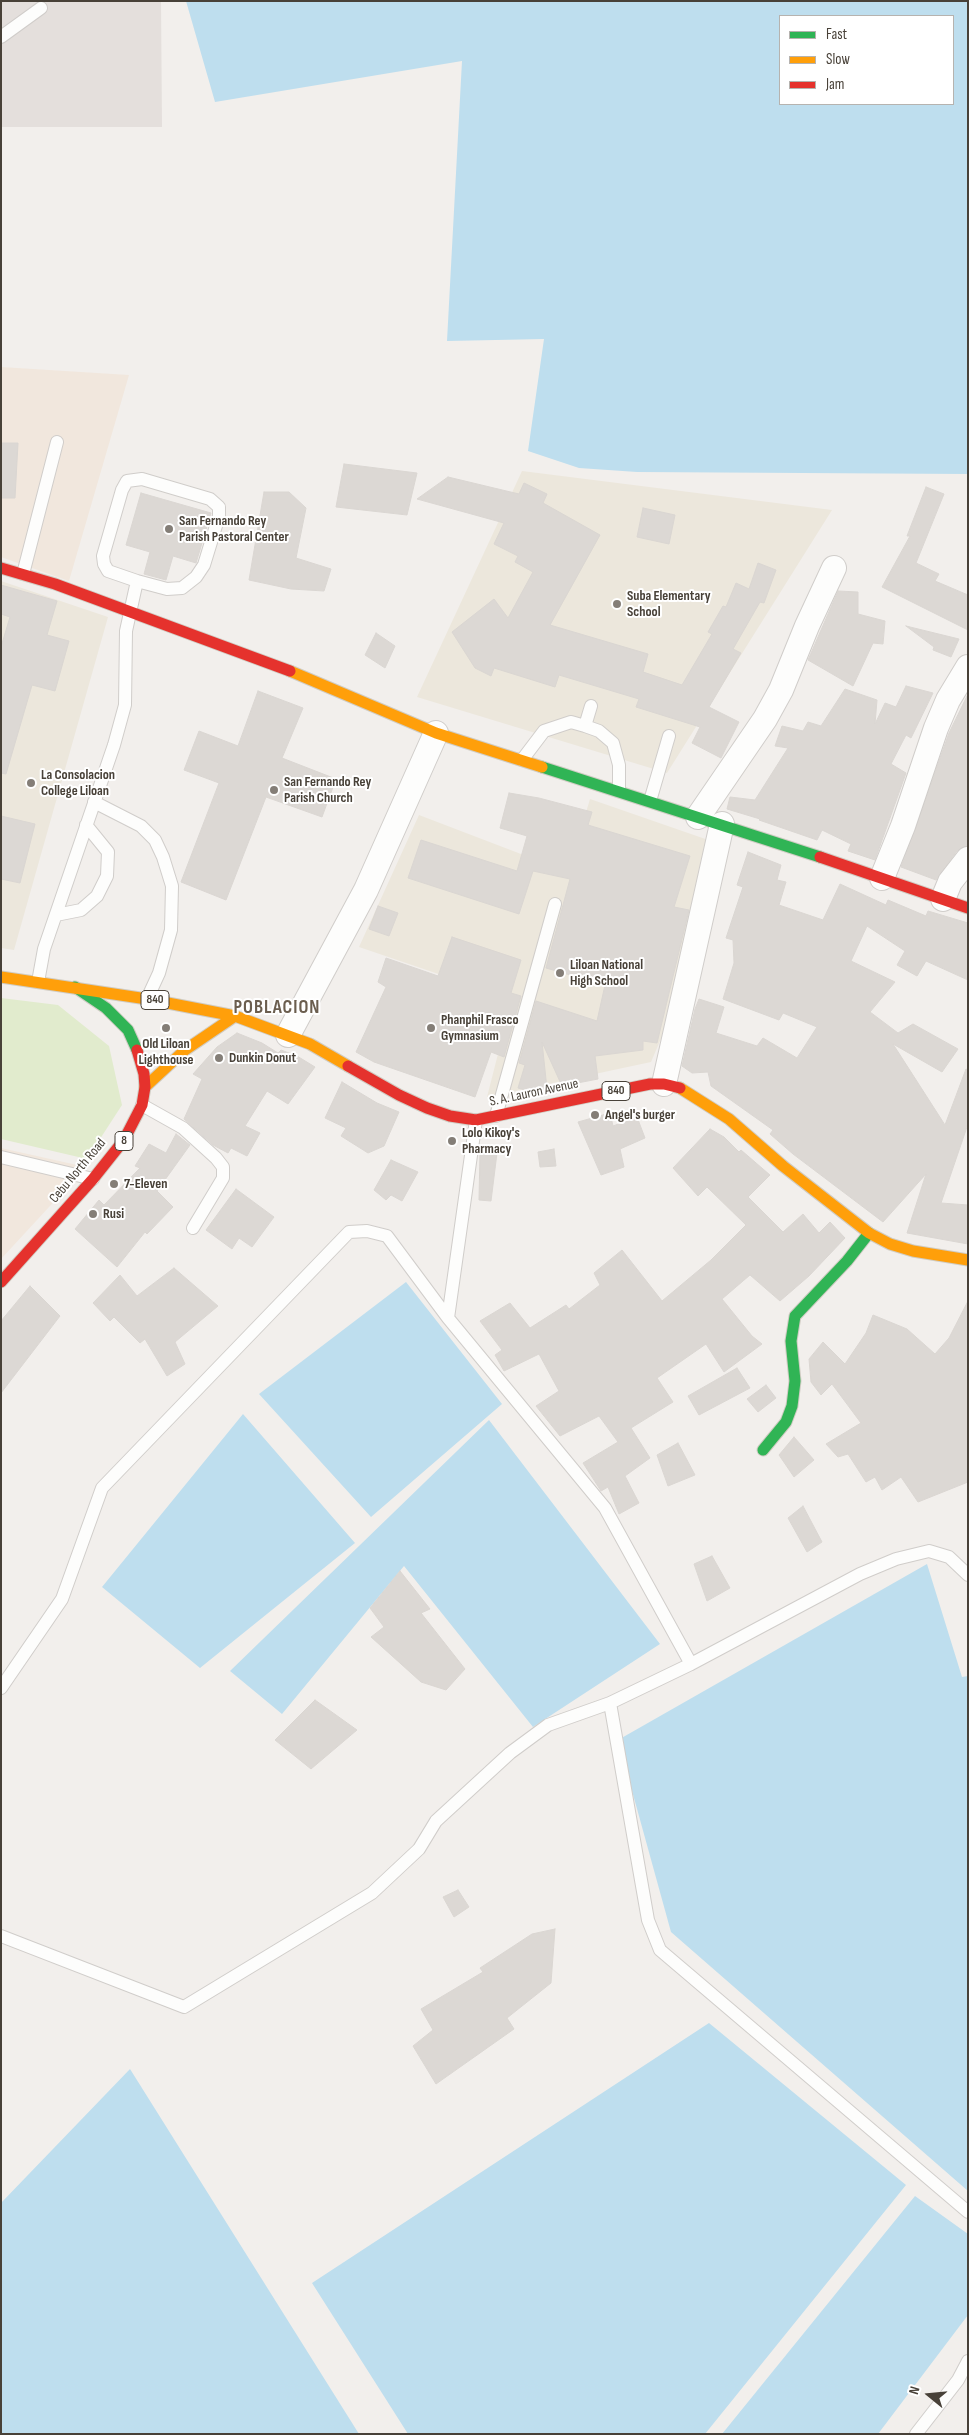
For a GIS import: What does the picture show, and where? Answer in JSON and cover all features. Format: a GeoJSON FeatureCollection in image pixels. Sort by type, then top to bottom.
{"type":"FeatureCollection","features":[{"type":"Feature","properties":{"kind":"main road"},"geometry":{"type":"LineString","coordinates":[[1,568],[129,610],[260,658],[436,733],[722,824],[968,908]]}},
{"type":"Feature","properties":{"kind":"main road","name":"Cebu North Road"},"geometry":{"type":"LineString","coordinates":[[1,977],[75,987],[106,1008],[128,1030],[142,1063],[145,1087],[142,1106],[124,1140],[93,1179],[1,1282]]}},
{"type":"Feature","properties":{"kind":"main road","name":"S. A. Lauron Avenue"},"geometry":{"type":"LineString","coordinates":[[75,987],[235,1016],[310,1044],[399,1096],[450,1116],[476,1120],[496,1117],[650,1084],[664,1084],[679,1088],[729,1120],[783,1166],[869,1233],[890,1244],[913,1252],[968,1260]]}},
{"type":"Feature","properties":{"kind":"main road"},"geometry":{"type":"LineString","coordinates":[[145,1087],[185,1050],[235,1016]]}},
{"type":"Feature","properties":{"kind":"main road"},"geometry":{"type":"LineString","coordinates":[[763,1450],[786,1422],[792,1406],[795,1381],[792,1342],[795,1316],[847,1261],[869,1233]]}},
{"type":"Feature","properties":{"kind":"street"},"geometry":{"type":"LineString","coordinates":[[698,817],[765,719],[781,690],[834,568]]}},
{"type":"Feature","properties":{"kind":"street"},"geometry":{"type":"LineString","coordinates":[[882,878],[903,826],[936,728],[948,700],[968,667]]}},
{"type":"Feature","properties":{"kind":"street"},"geometry":{"type":"LineString","coordinates":[[288,1035],[366,890],[436,733]]}},
{"type":"Feature","properties":{"kind":"street"},"geometry":{"type":"LineString","coordinates":[[664,1084],[722,824]]}},
{"type":"Feature","properties":{"kind":"street"},"geometry":{"type":"LineString","coordinates":[[943,899],[950,882],[968,859]]}},
{"type":"Feature","properties":{"kind":"lane"},"geometry":{"type":"LineString","coordinates":[[1,37],[41,8]]}},
{"type":"Feature","properties":{"kind":"lane"},"geometry":{"type":"LineString","coordinates":[[23,574],[57,442]]}},
{"type":"Feature","properties":{"kind":"lane"},"geometry":{"type":"LineString","coordinates":[[142,479],[210,499],[219,507],[219,516],[204,565],[196,577],[182,588],[167,589],[137,581],[108,571],[103,556],[127,481],[142,479]]}},
{"type":"Feature","properties":{"kind":"lane"},"geometry":{"type":"LineString","coordinates":[[38,982],[44,949],[125,705],[126,631],[129,610],[137,581]]}},
{"type":"Feature","properties":{"kind":"lane"},"geometry":{"type":"LineString","coordinates":[[585,726],[591,706]]}},
{"type":"Feature","properties":{"kind":"lane"},"geometry":{"type":"LineString","coordinates":[[522,760],[544,731],[571,722],[585,726],[599,731],[613,743],[619,765],[619,791]]}},
{"type":"Feature","properties":{"kind":"lane"},"geometry":{"type":"LineString","coordinates":[[650,801],[669,736]]}},
{"type":"Feature","properties":{"kind":"lane"},"geometry":{"type":"LineString","coordinates":[[94,802],[141,826],[155,840],[164,857],[172,886],[171,930],[159,973],[147,999]]}},
{"type":"Feature","properties":{"kind":"lane"},"geometry":{"type":"LineString","coordinates":[[56,915],[81,910],[97,896],[107,876],[108,852],[86,825]]}},
{"type":"Feature","properties":{"kind":"lane"},"geometry":{"type":"LineString","coordinates":[[496,1117],[555,904]]}},
{"type":"Feature","properties":{"kind":"lane"},"geometry":{"type":"LineString","coordinates":[[142,1106],[183,1128],[223,1167],[223,1178],[193,1228]]}},
{"type":"Feature","properties":{"kind":"lane"},"geometry":{"type":"LineString","coordinates":[[448,1318],[476,1120]]}},
{"type":"Feature","properties":{"kind":"lane"},"geometry":{"type":"LineString","coordinates":[[1,1157],[93,1179]]}},
{"type":"Feature","properties":{"kind":"lane"},"geometry":{"type":"LineString","coordinates":[[1,1688],[62,1599],[102,1488],[349,1232],[367,1231],[387,1236],[448,1318],[606,1508],[691,1664]]}},
{"type":"Feature","properties":{"kind":"lane"},"geometry":{"type":"LineString","coordinates":[[1,1936],[184,2007],[372,1893],[419,1849],[436,1821],[510,1753],[548,1725],[610,1703],[691,1664],[860,1574],[896,1559],[929,1551],[949,1557],[968,1575]]}},
{"type":"Feature","properties":{"kind":"lane"},"geometry":{"type":"LineString","coordinates":[[610,1703],[648,1920],[660,1950],[968,2212]]}},
{"type":"Feature","properties":{"kind":"lane"},"geometry":{"type":"LineString","coordinates":[[916,2434],[963,2382],[968,2361]]}},
{"type":"Feature","properties":{"kind":"shaded area"},"geometry":{"type":"Polygon","coordinates":[[[1,1],[161,1],[162,127],[1,127],[1,1]]]}},
{"type":"Feature","properties":{"kind":"shaded area"},"geometry":{"type":"Polygon","coordinates":[[[1,367],[129,375],[69,581],[1,557],[1,367]]]}},
{"type":"Feature","properties":{"kind":"shaded area","name":"Suba Elementary School"},"geometry":{"type":"Polygon","coordinates":[[[522,471],[832,510],[667,773],[417,697],[522,471]]]}},
{"type":"Feature","properties":{"kind":"shaded area","name":"La Consolacion College Liloan"},"geometry":{"type":"Polygon","coordinates":[[[1,581],[108,617],[14,950],[1,948],[1,581]]]}},
{"type":"Feature","properties":{"kind":"shaded area","name":"Liloan National High School"},"geometry":{"type":"Polygon","coordinates":[[[590,799],[714,842],[677,1001],[651,1062],[487,1097],[512,999],[359,947],[419,815],[568,872],[590,799]]]}},
{"type":"Feature","properties":{"kind":"shaded area"},"geometry":{"type":"Polygon","coordinates":[[[1,1148],[86,1167],[1,1259],[1,1148]]]}},
{"type":"Feature","properties":{"kind":"green space"},"geometry":{"type":"Polygon","coordinates":[[[1,998],[58,1005],[109,1046],[122,1105],[87,1159],[1,1139],[1,998]]]}},
{"type":"Feature","properties":{"kind":"water"},"geometry":{"type":"Polygon","coordinates":[[[186,1],[968,1],[968,474],[637,472],[579,468],[528,451],[544,339],[447,341],[462,61],[215,102],[186,1]]]}},
{"type":"Feature","properties":{"kind":"water"},"geometry":{"type":"Polygon","coordinates":[[[406,1282],[502,1404],[371,1517],[259,1394],[406,1282]]]}},
{"type":"Feature","properties":{"kind":"water"},"geometry":{"type":"Polygon","coordinates":[[[243,1414],[355,1543],[200,1668],[102,1587],[243,1414]]]}},
{"type":"Feature","properties":{"kind":"water"},"geometry":{"type":"Polygon","coordinates":[[[489,1420],[660,1644],[533,1727],[404,1566],[282,1714],[230,1671],[489,1420]]]}},
{"type":"Feature","properties":{"kind":"water"},"geometry":{"type":"Polygon","coordinates":[[[927,1564],[962,1677],[968,1676],[968,2191],[671,1932],[618,1740],[927,1564]]]}},
{"type":"Feature","properties":{"kind":"water"},"geometry":{"type":"Polygon","coordinates":[[[709,2023],[906,2185],[705,2434],[408,2434],[312,2283],[709,2023]]]}},
{"type":"Feature","properties":{"kind":"water"},"geometry":{"type":"Polygon","coordinates":[[[130,2069],[359,2434],[1,2434],[1,2203],[130,2069]]]}},
{"type":"Feature","properties":{"kind":"water"},"geometry":{"type":"Polygon","coordinates":[[[915,2196],[968,2234],[968,2315],[878,2434],[722,2434],[915,2196]]]}},
{"type":"Feature","properties":{"kind":"building"},"geometry":{"type":"Polygon","coordinates":[[[1,443],[18,443],[15,498],[1,498],[1,443]]]}},
{"type":"Feature","properties":{"kind":"building"},"geometry":{"type":"Polygon","coordinates":[[[344,464],[417,473],[407,515],[336,507],[344,464]]]}},
{"type":"Feature","properties":{"kind":"building"},"geometry":{"type":"Polygon","coordinates":[[[448,477],[519,494],[524,483],[547,494],[543,503],[600,535],[550,625],[648,654],[643,672],[682,685],[712,634],[708,632],[723,606],[726,607],[736,583],[749,589],[758,563],[776,570],[764,603],[760,602],[733,649],[741,653],[709,707],[739,722],[721,758],[692,743],[700,727],[636,707],[639,699],[559,675],[555,687],[494,668],[491,676],[475,668],[452,632],[494,599],[508,618],[533,572],[515,562],[518,556],[494,544],[504,523],[417,499],[448,477]]]}},
{"type":"Feature","properties":{"kind":"building"},"geometry":{"type":"Polygon","coordinates":[[[926,487],[944,494],[916,563],[939,574],[935,581],[968,595],[968,630],[882,587],[910,536],[907,536],[926,487]]]}},
{"type":"Feature","properties":{"kind":"building"},"geometry":{"type":"Polygon","coordinates":[[[264,492],[289,492],[306,508],[296,558],[331,569],[324,591],[291,589],[249,580],[264,492]]]}},
{"type":"Feature","properties":{"kind":"building","name":"San Fernando Rey Parish Pastoral Center"},"geometry":{"type":"Polygon","coordinates":[[[141,493],[211,513],[196,563],[173,556],[166,580],[144,574],[150,552],[126,545],[141,493]]]}},
{"type":"Feature","properties":{"kind":"building"},"geometry":{"type":"Polygon","coordinates":[[[643,508],[675,515],[669,544],[637,537],[643,508]]]}},
{"type":"Feature","properties":{"kind":"building"},"geometry":{"type":"Polygon","coordinates":[[[1,585],[57,601],[47,635],[69,641],[55,691],[32,685],[6,774],[1,773],[1,647],[10,617],[1,614],[1,585]]]}},
{"type":"Feature","properties":{"kind":"building"},"geometry":{"type":"Polygon","coordinates":[[[838,591],[858,592],[858,614],[885,621],[883,644],[873,643],[853,686],[808,660],[838,591]]]}},
{"type":"Feature","properties":{"kind":"building"},"geometry":{"type":"Polygon","coordinates":[[[906,626],[959,639],[951,657],[933,650],[934,647],[906,626]]]}},
{"type":"Feature","properties":{"kind":"building"},"geometry":{"type":"Polygon","coordinates":[[[376,633],[395,646],[385,668],[365,655],[376,633]]]}},
{"type":"Feature","properties":{"kind":"building"},"geometry":{"type":"Polygon","coordinates":[[[906,686],[933,693],[911,738],[906,735],[891,764],[906,773],[875,860],[848,851],[851,844],[822,830],[817,840],[727,809],[730,797],[755,800],[788,748],[775,746],[782,726],[803,731],[808,722],[821,726],[845,689],[877,700],[875,724],[885,703],[896,707],[906,686]]]}},
{"type":"Feature","properties":{"kind":"building","name":"San Fernando Rey Parish Church"},"geometry":{"type":"Polygon","coordinates":[[[258,691],[303,708],[282,758],[336,779],[322,817],[266,797],[226,900],[181,882],[219,783],[184,770],[199,731],[238,746],[258,691]]]}},
{"type":"Feature","properties":{"kind":"building"},"geometry":{"type":"Polygon","coordinates":[[[968,694],[968,846],[957,851],[936,880],[901,867],[949,733],[968,694]]]}},
{"type":"Feature","properties":{"kind":"building"},"geometry":{"type":"Polygon","coordinates":[[[509,793],[539,798],[592,812],[588,825],[690,856],[674,907],[689,910],[657,1043],[643,1041],[643,1050],[595,1056],[598,1079],[562,1086],[542,1042],[547,1089],[532,1092],[518,1088],[525,1065],[519,1063],[536,1001],[597,1021],[605,985],[546,968],[570,879],[533,871],[519,914],[408,878],[421,840],[517,871],[527,836],[500,828],[509,793]]]}},
{"type":"Feature","properties":{"kind":"building"},"geometry":{"type":"Polygon","coordinates":[[[1,816],[35,824],[20,883],[1,879],[1,816]]]}},
{"type":"Feature","properties":{"kind":"building"},"geometry":{"type":"Polygon","coordinates":[[[748,852],[781,865],[777,880],[786,882],[779,905],[823,920],[840,884],[886,905],[888,900],[926,916],[928,911],[968,923],[968,980],[926,961],[917,976],[897,965],[905,951],[867,926],[851,961],[895,982],[870,1012],[898,1033],[913,1024],[958,1049],[942,1072],[893,1044],[945,1125],[966,1069],[968,1070],[968,1124],[941,1203],[968,1205],[968,1244],[907,1233],[926,1174],[883,1222],[793,1154],[770,1134],[773,1130],[711,1086],[708,1072],[692,1073],[682,1066],[699,999],[724,1007],[716,1033],[757,1046],[763,1038],[797,1058],[817,1027],[783,1013],[779,1020],[723,999],[734,963],[733,940],[726,938],[743,887],[737,885],[748,852]]]}},
{"type":"Feature","properties":{"kind":"building"},"geometry":{"type":"Polygon","coordinates":[[[378,906],[398,913],[389,936],[369,929],[378,906]]]}},
{"type":"Feature","properties":{"kind":"building","name":"Phanphil Frasco Gymnasium"},"geometry":{"type":"Polygon","coordinates":[[[452,937],[521,960],[511,993],[521,996],[504,1057],[491,1052],[475,1097],[374,1062],[356,1052],[386,987],[378,982],[386,958],[438,976],[452,937]]]}},
{"type":"Feature","properties":{"kind":"building"},"geometry":{"type":"Polygon","coordinates":[[[237,1033],[262,1043],[278,1053],[281,1050],[297,1056],[315,1067],[288,1104],[267,1091],[245,1126],[260,1133],[247,1156],[231,1148],[228,1153],[213,1145],[184,1119],[202,1079],[193,1074],[217,1047],[237,1033]]]}},
{"type":"Feature","properties":{"kind":"building"},"geometry":{"type":"Polygon","coordinates":[[[342,1082],[377,1103],[399,1112],[384,1146],[368,1153],[341,1136],[346,1128],[325,1118],[342,1082]]]}},
{"type":"Feature","properties":{"kind":"building"},"geometry":{"type":"Polygon","coordinates":[[[610,1113],[613,1126],[637,1117],[645,1138],[620,1149],[624,1167],[601,1175],[578,1122],[610,1113]]]}},
{"type":"Feature","properties":{"kind":"building"},"geometry":{"type":"Polygon","coordinates":[[[710,1129],[724,1137],[739,1152],[741,1150],[770,1175],[748,1197],[783,1232],[803,1214],[819,1233],[830,1222],[845,1238],[809,1276],[780,1301],[750,1275],[722,1299],[752,1336],[762,1344],[724,1372],[706,1344],[657,1378],[673,1402],[631,1428],[650,1458],[625,1476],[639,1503],[619,1514],[608,1487],[601,1491],[583,1463],[618,1442],[599,1416],[560,1436],[536,1406],[559,1391],[539,1354],[504,1371],[495,1355],[502,1350],[480,1321],[510,1303],[530,1328],[566,1305],[569,1309],[600,1285],[594,1273],[622,1250],[662,1301],[711,1260],[746,1225],[707,1187],[698,1196],[673,1168],[710,1129]]]}},
{"type":"Feature","properties":{"kind":"building"},"geometry":{"type":"Polygon","coordinates":[[[176,1134],[190,1145],[157,1191],[173,1207],[147,1234],[145,1232],[117,1267],[75,1229],[99,1200],[104,1205],[140,1168],[135,1166],[149,1144],[166,1153],[176,1134]]]}},
{"type":"Feature","properties":{"kind":"building"},"geometry":{"type":"Polygon","coordinates":[[[554,1149],[556,1166],[540,1167],[538,1152],[554,1149]]]}},
{"type":"Feature","properties":{"kind":"building"},"geometry":{"type":"Polygon","coordinates":[[[480,1152],[497,1153],[491,1201],[479,1200],[480,1152]]]}},
{"type":"Feature","properties":{"kind":"building"},"geometry":{"type":"Polygon","coordinates":[[[391,1160],[418,1172],[402,1201],[391,1195],[386,1200],[374,1190],[391,1160]]]}},
{"type":"Feature","properties":{"kind":"building"},"geometry":{"type":"Polygon","coordinates":[[[236,1189],[274,1217],[252,1247],[239,1238],[232,1249],[206,1230],[236,1189]]]}},
{"type":"Feature","properties":{"kind":"building"},"geometry":{"type":"Polygon","coordinates":[[[174,1268],[218,1306],[175,1342],[185,1364],[167,1376],[145,1339],[140,1343],[114,1317],[110,1321],[93,1303],[120,1275],[137,1296],[174,1268]]]}},
{"type":"Feature","properties":{"kind":"building"},"geometry":{"type":"Polygon","coordinates":[[[30,1286],[60,1316],[1,1393],[1,1321],[30,1286]]]}},
{"type":"Feature","properties":{"kind":"building"},"geometry":{"type":"Polygon","coordinates":[[[968,1301],[968,1482],[918,1502],[901,1477],[882,1490],[875,1477],[866,1482],[848,1454],[838,1457],[826,1444],[861,1423],[832,1384],[821,1395],[811,1382],[809,1359],[823,1342],[845,1364],[866,1333],[873,1315],[907,1329],[935,1354],[949,1338],[968,1301]]]}},
{"type":"Feature","properties":{"kind":"building"},"geometry":{"type":"Polygon","coordinates":[[[737,1368],[750,1388],[699,1415],[688,1396],[737,1368]]]}},
{"type":"Feature","properties":{"kind":"building"},"geometry":{"type":"Polygon","coordinates":[[[766,1385],[776,1398],[758,1412],[747,1399],[766,1385]]]}},
{"type":"Feature","properties":{"kind":"building"},"geometry":{"type":"Polygon","coordinates":[[[794,1437],[814,1460],[794,1477],[779,1455],[794,1437]]]}},
{"type":"Feature","properties":{"kind":"building"},"geometry":{"type":"Polygon","coordinates":[[[678,1443],[695,1475],[668,1486],[657,1455],[678,1443]]]}},
{"type":"Feature","properties":{"kind":"building"},"geometry":{"type":"Polygon","coordinates":[[[803,1506],[822,1542],[807,1552],[788,1518],[803,1506]]]}},
{"type":"Feature","properties":{"kind":"building"},"geometry":{"type":"Polygon","coordinates":[[[712,1556],[730,1588],[707,1601],[694,1564],[712,1556]]]}},
{"type":"Feature","properties":{"kind":"building"},"geometry":{"type":"Polygon","coordinates":[[[400,1571],[430,1609],[421,1613],[465,1669],[446,1690],[421,1682],[371,1637],[384,1627],[370,1608],[400,1571]]]}},
{"type":"Feature","properties":{"kind":"building"},"geometry":{"type":"Polygon","coordinates":[[[315,1700],[357,1730],[311,1769],[275,1740],[315,1700]]]}},
{"type":"Feature","properties":{"kind":"building"},"geometry":{"type":"Polygon","coordinates":[[[458,1890],[469,1907],[454,1917],[443,1897],[458,1890]]]}},
{"type":"Feature","properties":{"kind":"building"},"geometry":{"type":"Polygon","coordinates":[[[555,1929],[551,1983],[507,2018],[514,2029],[436,2084],[413,2046],[433,2030],[421,2009],[483,1972],[480,1968],[532,1934],[555,1929]]]}},
{"type":"Feature","properties":{"kind":"traffic: fast"},"geometry":{"type":"LineString","coordinates":[[542,767],[820,857]]}},
{"type":"Feature","properties":{"kind":"traffic: fast"},"geometry":{"type":"LineString","coordinates":[[75,987],[106,1008],[128,1030],[137,1050]]}},
{"type":"Feature","properties":{"kind":"traffic: fast"},"geometry":{"type":"LineString","coordinates":[[763,1450],[786,1422],[792,1406],[795,1381],[791,1341],[795,1316],[847,1261],[869,1233]]}},
{"type":"Feature","properties":{"kind":"traffic: slow"},"geometry":{"type":"LineString","coordinates":[[290,671],[436,733],[542,767]]}},
{"type":"Feature","properties":{"kind":"traffic: slow"},"geometry":{"type":"LineString","coordinates":[[1,977],[147,999],[235,1016],[310,1044],[348,1066]]}},
{"type":"Feature","properties":{"kind":"traffic: slow"},"geometry":{"type":"LineString","coordinates":[[145,1087],[185,1050],[235,1016]]}},
{"type":"Feature","properties":{"kind":"traffic: slow"},"geometry":{"type":"LineString","coordinates":[[680,1088],[729,1119],[783,1166],[869,1233],[890,1244],[913,1251],[968,1260]]}},
{"type":"Feature","properties":{"kind":"traffic: jam"},"geometry":{"type":"LineString","coordinates":[[1,568],[55,584],[290,671]]}},
{"type":"Feature","properties":{"kind":"traffic: jam"},"geometry":{"type":"LineString","coordinates":[[820,857],[968,908]]}},
{"type":"Feature","properties":{"kind":"traffic: jam"},"geometry":{"type":"LineString","coordinates":[[1,1282],[93,1179],[124,1140],[142,1105],[145,1087],[144,1074],[137,1050]]}},
{"type":"Feature","properties":{"kind":"traffic: jam"},"geometry":{"type":"LineString","coordinates":[[348,1066],[399,1095],[427,1108],[450,1116],[476,1120],[650,1084],[664,1084],[680,1088]]}},
{"type":"Feature","properties":{"kind":"place","name":"San Fernando Rey Parish Pastoral Center"},"geometry":{"type":"Point","coordinates":[169,529]}},
{"type":"Feature","properties":{"kind":"place","name":"Suba Elementary School"},"geometry":{"type":"Point","coordinates":[617,604]}},
{"type":"Feature","properties":{"kind":"place","name":"La Consolacion College Liloan"},"geometry":{"type":"Point","coordinates":[31,783]}},
{"type":"Feature","properties":{"kind":"place","name":"San Fernando Rey Parish Church"},"geometry":{"type":"Point","coordinates":[274,790]}},
{"type":"Feature","properties":{"kind":"place","name":"Liloan National High School"},"geometry":{"type":"Point","coordinates":[560,973]}},
{"type":"Feature","properties":{"kind":"place","name":"Old Liloan Lighthouse"},"geometry":{"type":"Point","coordinates":[166,1028]}},
{"type":"Feature","properties":{"kind":"place","name":"Phanphil Frasco Gymnasium"},"geometry":{"type":"Point","coordinates":[431,1028]}},
{"type":"Feature","properties":{"kind":"place","name":"Dunkin Donut"},"geometry":{"type":"Point","coordinates":[219,1058]}},
{"type":"Feature","properties":{"kind":"place","name":"Angel's burger"},"geometry":{"type":"Point","coordinates":[595,1115]}},
{"type":"Feature","properties":{"kind":"place","name":"Lolo Kikoy's Pharmacy"},"geometry":{"type":"Point","coordinates":[452,1141]}},
{"type":"Feature","properties":{"kind":"place","name":"7-Eleven"},"geometry":{"type":"Point","coordinates":[114,1184]}},
{"type":"Feature","properties":{"kind":"place","name":"Rusi"},"geometry":{"type":"Point","coordinates":[93,1214]}},
{"type":"Feature","properties":{"kind":"district","name":"POBLACION"},"geometry":{"type":"Point","coordinates":[277,1008]}}]}
